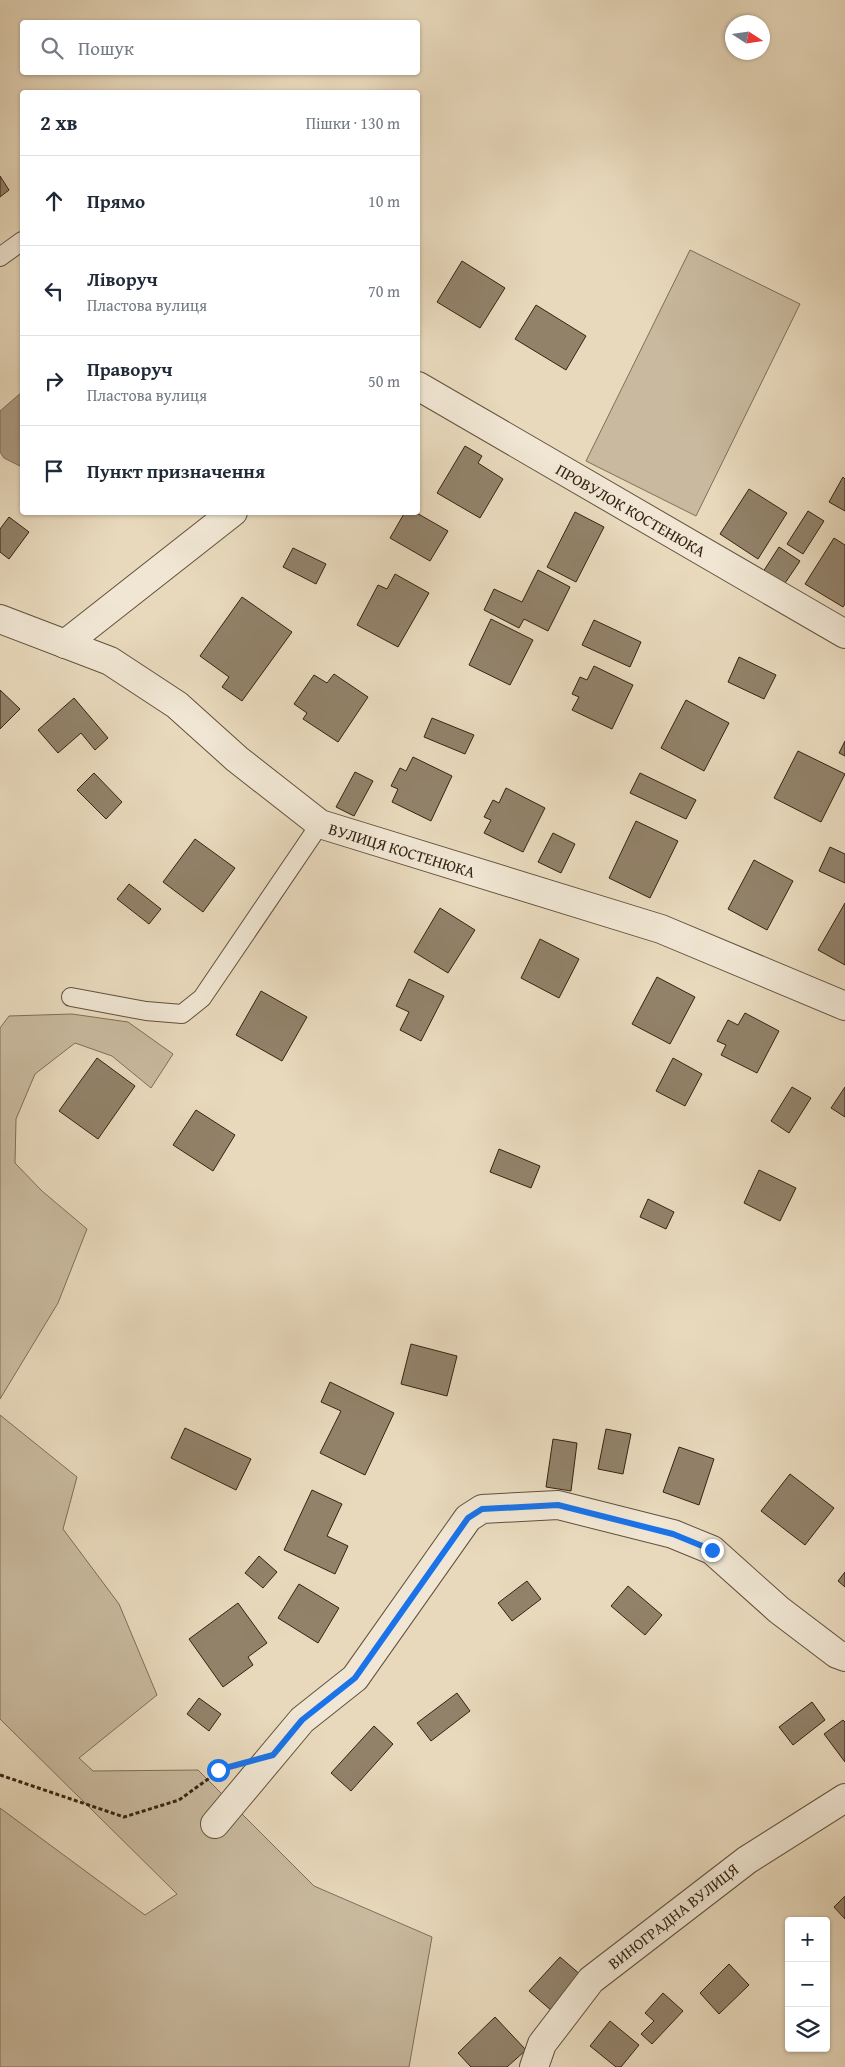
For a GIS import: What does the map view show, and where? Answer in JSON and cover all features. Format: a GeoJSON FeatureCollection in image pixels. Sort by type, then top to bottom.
{"type":"FeatureCollection","features":[{"type":"Feature","properties":{"kind":"street","name":"ПРОВУЛОК КОСТЕНЮКА"},"geometry":{"type":"LineString","coordinates":[[420,387],[845,634]]}},
{"type":"Feature","properties":{"kind":"street"},"geometry":{"type":"LineString","coordinates":[[65,644],[229,515]]}},
{"type":"Feature","properties":{"kind":"street","name":"ВУЛИЦЯ КОСТЕНЮКА"},"geometry":{"type":"LineString","coordinates":[[0,619],[110,661],[177,705],[236,759],[320,824],[661,929],[845,1006]]}},
{"type":"Feature","properties":{"kind":"street"},"geometry":{"type":"LineString","coordinates":[[215,1824],[302,1720],[355,1678],[468,1518],[482,1509],[558,1505],[673,1534],[712,1550],[779,1610],[837,1654],[845,1657]]}},
{"type":"Feature","properties":{"kind":"street","name":"ВИНОГРАДНА ВУЛИЦЯ"},"geometry":{"type":"LineString","coordinates":[[534,2067],[542,2044],[591,1980],[746,1860],[845,1798]]}},
{"type":"Feature","properties":{"kind":"lane"},"geometry":{"type":"LineString","coordinates":[[0,257],[20,242]]}},
{"type":"Feature","properties":{"kind":"lane"},"geometry":{"type":"LineString","coordinates":[[71,997],[146,1011],[182,1014],[202,998],[320,824]]}},
{"type":"Feature","properties":{"kind":"path"},"geometry":{"type":"LineString","coordinates":[[0,1774],[124,1817],[179,1800],[218,1770],[228,1768]]}},
{"type":"Feature","properties":{"kind":"shaded area"},"geometry":{"type":"Polygon","coordinates":[[[690,250],[800,304],[696,516],[586,461],[690,250]]]}},
{"type":"Feature","properties":{"kind":"shaded area"},"geometry":{"type":"Polygon","coordinates":[[[20,394],[20,466],[4,458],[0,452],[0,411],[20,394]]]}},
{"type":"Feature","properties":{"kind":"shaded area"},"geometry":{"type":"Polygon","coordinates":[[[72,1014],[128,1022],[173,1054],[151,1088],[112,1056],[75,1043],[35,1074],[16,1119],[15,1163],[42,1191],[87,1229],[58,1303],[0,1399],[0,1028],[9,1016],[72,1014]]]}},
{"type":"Feature","properties":{"kind":"shaded area"},"geometry":{"type":"Polygon","coordinates":[[[0,1415],[77,1477],[63,1529],[119,1604],[157,1695],[79,1758],[93,1771],[198,1770],[314,1886],[432,1937],[409,2067],[0,2067],[0,1808],[145,1915],[177,1894],[0,1719],[0,1415]]]}},
{"type":"Feature","properties":{"kind":"building"},"geometry":{"type":"Polygon","coordinates":[[[0,176],[9,190],[0,197],[0,176]]]}},
{"type":"Feature","properties":{"kind":"building"},"geometry":{"type":"Polygon","coordinates":[[[462,261],[505,288],[480,328],[437,302],[462,261]]]}},
{"type":"Feature","properties":{"kind":"building"},"geometry":{"type":"Polygon","coordinates":[[[536,305],[586,336],[566,370],[515,339],[536,305]]]}},
{"type":"Feature","properties":{"kind":"building"},"geometry":{"type":"Polygon","coordinates":[[[465,446],[482,456],[478,463],[503,479],[480,518],[437,493],[465,446]]]}},
{"type":"Feature","properties":{"kind":"building"},"geometry":{"type":"Polygon","coordinates":[[[843,477],[845,479],[845,511],[829,502],[843,477]]]}},
{"type":"Feature","properties":{"kind":"building"},"geometry":{"type":"Polygon","coordinates":[[[749,489],[787,513],[758,559],[720,534],[749,489]]]}},
{"type":"Feature","properties":{"kind":"building"},"geometry":{"type":"Polygon","coordinates":[[[808,511],[824,521],[803,554],[787,544],[808,511]]]}},
{"type":"Feature","properties":{"kind":"building"},"geometry":{"type":"Polygon","coordinates":[[[575,512],[604,527],[576,582],[547,567],[575,512]]]}},
{"type":"Feature","properties":{"kind":"building"},"geometry":{"type":"Polygon","coordinates":[[[403,515],[420,515],[448,531],[430,561],[390,538],[403,515]]]}},
{"type":"Feature","properties":{"kind":"building"},"geometry":{"type":"Polygon","coordinates":[[[9,517],[29,532],[9,559],[0,552],[0,529],[9,517]]]}},
{"type":"Feature","properties":{"kind":"building"},"geometry":{"type":"Polygon","coordinates":[[[834,538],[845,545],[845,604],[843,607],[805,584],[834,538]]]}},
{"type":"Feature","properties":{"kind":"building"},"geometry":{"type":"Polygon","coordinates":[[[779,547],[800,561],[781,589],[761,575],[779,547]]]}},
{"type":"Feature","properties":{"kind":"building"},"geometry":{"type":"Polygon","coordinates":[[[293,548],[326,564],[316,584],[283,567],[293,548]]]}},
{"type":"Feature","properties":{"kind":"building"},"geometry":{"type":"Polygon","coordinates":[[[538,570],[570,587],[548,631],[524,619],[519,628],[484,610],[494,589],[522,602],[538,570]]]}},
{"type":"Feature","properties":{"kind":"building"},"geometry":{"type":"Polygon","coordinates":[[[395,574],[429,593],[398,647],[357,625],[378,585],[387,589],[395,574]]]}},
{"type":"Feature","properties":{"kind":"building"},"geometry":{"type":"Polygon","coordinates":[[[242,597],[292,632],[242,701],[222,687],[229,677],[200,656],[242,597]]]}},
{"type":"Feature","properties":{"kind":"building"},"geometry":{"type":"Polygon","coordinates":[[[491,619],[533,640],[510,685],[469,665],[491,619]]]}},
{"type":"Feature","properties":{"kind":"building"},"geometry":{"type":"Polygon","coordinates":[[[594,620],[641,642],[630,667],[582,645],[594,620]]]}},
{"type":"Feature","properties":{"kind":"building"},"geometry":{"type":"Polygon","coordinates":[[[739,657],[776,675],[764,699],[728,682],[739,657]]]}},
{"type":"Feature","properties":{"kind":"building"},"geometry":{"type":"Polygon","coordinates":[[[594,666],[633,685],[612,729],[572,710],[579,697],[572,694],[580,677],[587,680],[594,666]]]}},
{"type":"Feature","properties":{"kind":"building"},"geometry":{"type":"Polygon","coordinates":[[[334,674],[368,697],[338,742],[303,719],[307,713],[294,704],[314,675],[327,683],[334,674]]]}},
{"type":"Feature","properties":{"kind":"building"},"geometry":{"type":"Polygon","coordinates":[[[0,690],[20,709],[0,729],[0,690]]]}},
{"type":"Feature","properties":{"kind":"building"},"geometry":{"type":"Polygon","coordinates":[[[74,698],[108,738],[95,750],[81,733],[58,753],[38,730],[74,698]]]}},
{"type":"Feature","properties":{"kind":"building"},"geometry":{"type":"Polygon","coordinates":[[[686,700],[729,723],[704,771],[661,748],[686,700]]]}},
{"type":"Feature","properties":{"kind":"building"},"geometry":{"type":"Polygon","coordinates":[[[432,718],[474,735],[465,754],[424,737],[432,718]]]}},
{"type":"Feature","properties":{"kind":"building"},"geometry":{"type":"Polygon","coordinates":[[[845,741],[845,756],[839,753],[845,741]]]}},
{"type":"Feature","properties":{"kind":"building"},"geometry":{"type":"Polygon","coordinates":[[[798,751],[845,774],[821,822],[774,798],[798,751]]]}},
{"type":"Feature","properties":{"kind":"building"},"geometry":{"type":"Polygon","coordinates":[[[413,757],[452,776],[431,821],[392,802],[398,789],[391,786],[400,768],[406,771],[413,757]]]}},
{"type":"Feature","properties":{"kind":"building"},"geometry":{"type":"Polygon","coordinates":[[[355,772],[373,781],[354,816],[336,807],[355,772]]]}},
{"type":"Feature","properties":{"kind":"building"},"geometry":{"type":"Polygon","coordinates":[[[94,773],[122,802],[106,819],[77,790],[94,773]]]}},
{"type":"Feature","properties":{"kind":"building"},"geometry":{"type":"Polygon","coordinates":[[[640,773],[696,800],[686,819],[630,793],[640,773]]]}},
{"type":"Feature","properties":{"kind":"building"},"geometry":{"type":"Polygon","coordinates":[[[506,788],[545,808],[523,852],[484,833],[491,820],[484,817],[493,800],[499,803],[506,788]]]}},
{"type":"Feature","properties":{"kind":"building"},"geometry":{"type":"Polygon","coordinates":[[[636,821],[678,841],[650,898],[609,878],[636,821]]]}},
{"type":"Feature","properties":{"kind":"building"},"geometry":{"type":"Polygon","coordinates":[[[553,833],[575,844],[561,873],[538,862],[553,833]]]}},
{"type":"Feature","properties":{"kind":"building"},"geometry":{"type":"Polygon","coordinates":[[[195,839],[235,868],[203,912],[163,882],[195,839]]]}},
{"type":"Feature","properties":{"kind":"building"},"geometry":{"type":"Polygon","coordinates":[[[830,847],[845,854],[845,883],[819,871],[830,847]]]}},
{"type":"Feature","properties":{"kind":"building"},"geometry":{"type":"Polygon","coordinates":[[[754,860],[793,881],[767,930],[728,909],[754,860]]]}},
{"type":"Feature","properties":{"kind":"building"},"geometry":{"type":"Polygon","coordinates":[[[129,884],[161,909],[149,924],[117,899],[129,884]]]}},
{"type":"Feature","properties":{"kind":"building"},"geometry":{"type":"Polygon","coordinates":[[[845,903],[845,965],[818,950],[845,903]]]}},
{"type":"Feature","properties":{"kind":"building"},"geometry":{"type":"Polygon","coordinates":[[[440,908],[475,930],[448,973],[414,952],[440,908]]]}},
{"type":"Feature","properties":{"kind":"building"},"geometry":{"type":"Polygon","coordinates":[[[540,939],[579,959],[559,998],[521,978],[540,939]]]}},
{"type":"Feature","properties":{"kind":"building"},"geometry":{"type":"Polygon","coordinates":[[[657,977],[695,997],[670,1044],[632,1024],[657,977]]]}},
{"type":"Feature","properties":{"kind":"building"},"geometry":{"type":"Polygon","coordinates":[[[409,979],[444,996],[421,1041],[400,1030],[409,1012],[396,1006],[409,979]]]}},
{"type":"Feature","properties":{"kind":"building"},"geometry":{"type":"Polygon","coordinates":[[[261,991],[307,1017],[282,1061],[236,1035],[261,991]]]}},
{"type":"Feature","properties":{"kind":"building"},"geometry":{"type":"Polygon","coordinates":[[[745,1013],[779,1031],[757,1073],[721,1055],[726,1045],[717,1041],[728,1020],[738,1025],[745,1013]]]}},
{"type":"Feature","properties":{"kind":"building"},"geometry":{"type":"Polygon","coordinates":[[[97,1058],[135,1086],[98,1139],[59,1111],[97,1058]]]}},
{"type":"Feature","properties":{"kind":"building"},"geometry":{"type":"Polygon","coordinates":[[[673,1058],[702,1074],[685,1106],[656,1091],[673,1058]]]}},
{"type":"Feature","properties":{"kind":"building"},"geometry":{"type":"Polygon","coordinates":[[[792,1087],[811,1098],[789,1133],[771,1121],[792,1087]]]}},
{"type":"Feature","properties":{"kind":"building"},"geometry":{"type":"Polygon","coordinates":[[[845,1087],[845,1117],[831,1108],[845,1087]]]}},
{"type":"Feature","properties":{"kind":"building"},"geometry":{"type":"Polygon","coordinates":[[[196,1110],[235,1135],[213,1171],[173,1145],[196,1110]]]}},
{"type":"Feature","properties":{"kind":"building"},"geometry":{"type":"Polygon","coordinates":[[[499,1149],[540,1166],[531,1188],[490,1172],[499,1149]]]}},
{"type":"Feature","properties":{"kind":"building"},"geometry":{"type":"Polygon","coordinates":[[[759,1170],[796,1188],[780,1221],[744,1203],[759,1170]]]}},
{"type":"Feature","properties":{"kind":"building"},"geometry":{"type":"Polygon","coordinates":[[[648,1199],[674,1212],[666,1229],[640,1217],[648,1199]]]}},
{"type":"Feature","properties":{"kind":"building"},"geometry":{"type":"Polygon","coordinates":[[[411,1344],[457,1356],[447,1396],[401,1384],[411,1344]]]}},
{"type":"Feature","properties":{"kind":"building"},"geometry":{"type":"Polygon","coordinates":[[[330,1382],[394,1413],[365,1475],[320,1453],[341,1411],[321,1402],[330,1382]]]}},
{"type":"Feature","properties":{"kind":"building"},"geometry":{"type":"Polygon","coordinates":[[[185,1428],[251,1459],[236,1490],[171,1458],[185,1428]]]}},
{"type":"Feature","properties":{"kind":"building"},"geometry":{"type":"Polygon","coordinates":[[[606,1429],[631,1434],[623,1474],[598,1469],[606,1429]]]}},
{"type":"Feature","properties":{"kind":"building"},"geometry":{"type":"Polygon","coordinates":[[[553,1439],[577,1443],[571,1491],[546,1487],[553,1439]]]}},
{"type":"Feature","properties":{"kind":"building"},"geometry":{"type":"Polygon","coordinates":[[[679,1447],[714,1459],[699,1505],[663,1492],[679,1447]]]}},
{"type":"Feature","properties":{"kind":"building"},"geometry":{"type":"Polygon","coordinates":[[[790,1474],[834,1508],[805,1545],[761,1511],[790,1474]]]}},
{"type":"Feature","properties":{"kind":"building"},"geometry":{"type":"Polygon","coordinates":[[[312,1490],[342,1504],[327,1536],[348,1546],[335,1574],[284,1550],[312,1490]]]}},
{"type":"Feature","properties":{"kind":"building"},"geometry":{"type":"Polygon","coordinates":[[[259,1556],[277,1572],[263,1588],[245,1573],[259,1556]]]}},
{"type":"Feature","properties":{"kind":"building"},"geometry":{"type":"Polygon","coordinates":[[[845,1572],[845,1587],[838,1581],[845,1572]]]}},
{"type":"Feature","properties":{"kind":"building"},"geometry":{"type":"Polygon","coordinates":[[[527,1581],[541,1599],[512,1621],[498,1603],[527,1581]]]}},
{"type":"Feature","properties":{"kind":"building"},"geometry":{"type":"Polygon","coordinates":[[[299,1584],[339,1608],[318,1643],[278,1618],[299,1584]]]}},
{"type":"Feature","properties":{"kind":"building"},"geometry":{"type":"Polygon","coordinates":[[[628,1586],[662,1615],[645,1635],[611,1606],[628,1586]]]}},
{"type":"Feature","properties":{"kind":"building"},"geometry":{"type":"Polygon","coordinates":[[[238,1603],[267,1643],[248,1657],[253,1665],[223,1687],[189,1639],[238,1603]]]}},
{"type":"Feature","properties":{"kind":"building"},"geometry":{"type":"Polygon","coordinates":[[[457,1693],[470,1711],[431,1741],[417,1723],[457,1693]]]}},
{"type":"Feature","properties":{"kind":"building"},"geometry":{"type":"Polygon","coordinates":[[[199,1698],[221,1714],[209,1731],[187,1714],[199,1698]]]}},
{"type":"Feature","properties":{"kind":"building"},"geometry":{"type":"Polygon","coordinates":[[[812,1702],[825,1720],[793,1745],[779,1727],[812,1702]]]}},
{"type":"Feature","properties":{"kind":"building"},"geometry":{"type":"Polygon","coordinates":[[[843,1720],[845,1722],[845,1762],[824,1734],[843,1720]]]}},
{"type":"Feature","properties":{"kind":"building"},"geometry":{"type":"Polygon","coordinates":[[[374,1726],[393,1744],[351,1791],[331,1773],[374,1726]]]}},
{"type":"Feature","properties":{"kind":"building"},"geometry":{"type":"Polygon","coordinates":[[[845,1896],[845,1919],[834,1907],[845,1896]]]}},
{"type":"Feature","properties":{"kind":"building"},"geometry":{"type":"Polygon","coordinates":[[[560,1957],[582,1976],[552,2011],[529,1991],[560,1957]]]}},
{"type":"Feature","properties":{"kind":"building"},"geometry":{"type":"Polygon","coordinates":[[[729,1964],[749,1985],[719,2014],[700,1993],[729,1964]]]}},
{"type":"Feature","properties":{"kind":"building"},"geometry":{"type":"Polygon","coordinates":[[[663,1993],[683,2011],[652,2044],[641,2034],[654,2021],[645,2013],[663,1993]]]}},
{"type":"Feature","properties":{"kind":"building"},"geometry":{"type":"Polygon","coordinates":[[[495,2017],[526,2050],[507,2067],[471,2067],[458,2053],[495,2017]]]}},
{"type":"Feature","properties":{"kind":"building"},"geometry":{"type":"Polygon","coordinates":[[[610,2021],[639,2045],[621,2067],[616,2067],[590,2046],[610,2021]]]}},
{"type":"Feature","properties":{"kind":"route"},"geometry":{"type":"LineString","coordinates":[[218,1770],[273,1755],[302,1720],[355,1678],[468,1518],[482,1509],[558,1505],[673,1534],[712,1550]]}}]}
